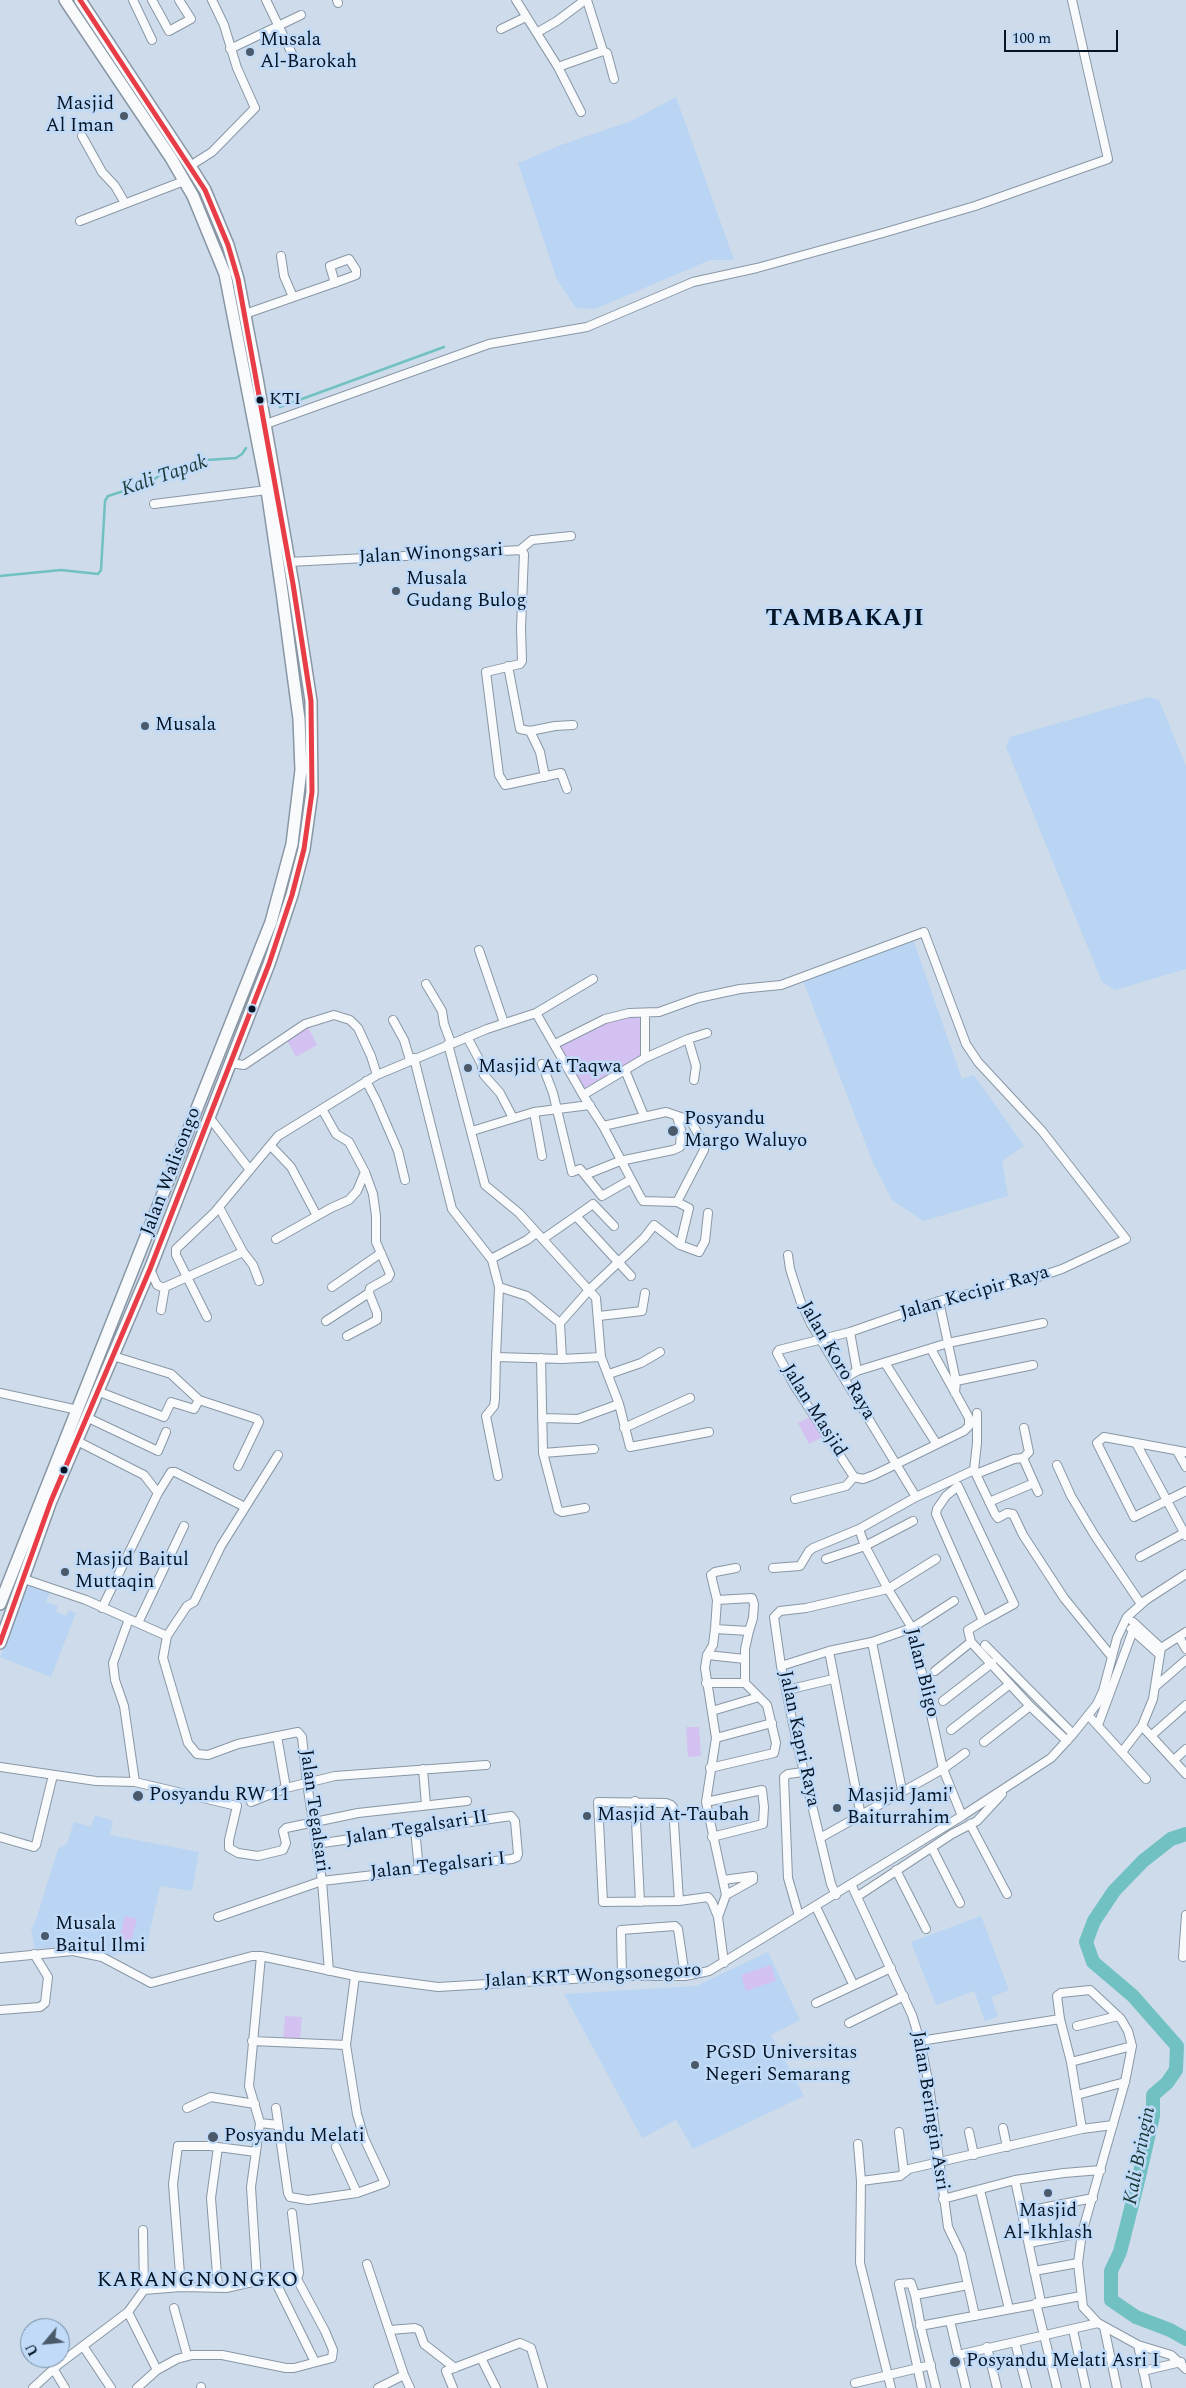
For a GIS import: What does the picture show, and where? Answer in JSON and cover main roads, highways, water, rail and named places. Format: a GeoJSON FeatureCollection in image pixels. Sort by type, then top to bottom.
{"type":"FeatureCollection","features":[{"type":"Feature","properties":{"kind":"highway","name":"Jalan Walisongo"},"geometry":{"type":"LineString","coordinates":[[0,1604],[82,1414],[271,922],[292,844],[301,770],[299,719],[267,490],[225,274],[210,233],[171,158],[65,0]]}},
{"type":"Feature","properties":{"kind":"highway","name":"Jalan Walisongo"},"geometry":{"type":"LineString","coordinates":[[0,1643],[51,1502],[77,1441],[82,1414],[97,1391],[150,1269],[268,964],[292,894],[304,849],[312,792],[311,701],[266,424],[228,245],[205,190],[83,1]]}},
{"type":"Feature","properties":{"kind":"waterway","name":"Kali Tapak"},"geometry":{"type":"LineString","coordinates":[[280,407],[444,347]]}},
{"type":"Feature","properties":{"kind":"waterway","name":"Kali Tapak"},"geometry":{"type":"LineString","coordinates":[[0,576],[61,570],[98,574],[101,570],[105,501],[108,496],[149,483],[163,473],[207,460],[236,458],[246,448]]}},
{"type":"Feature","properties":{"kind":"waterway","name":"Kali Bringin"},"geometry":{"type":"LineString","coordinates":[[1186,1834],[1171,1839],[1143,1861],[1114,1891],[1094,1921],[1086,1942],[1093,1962],[1133,1996],[1177,2046],[1176,2070],[1167,2083],[1153,2095],[1153,2116],[1138,2181],[1120,2252],[1111,2271],[1111,2300],[1136,2317],[1170,2330],[1186,2339]]}},
{"type":"Feature","properties":{"kind":"place","name":"Musala Al-Barokah"},"geometry":{"type":"Point","coordinates":[250,52]}},
{"type":"Feature","properties":{"kind":"place","name":"Masjid Al Iman"},"geometry":{"type":"Point","coordinates":[124,116]}},
{"type":"Feature","properties":{"kind":"place","name":"KTI"},"geometry":{"type":"Point","coordinates":[260,400]}},
{"type":"Feature","properties":{"kind":"place","name":"Musala Gudang Bulog"},"geometry":{"type":"Point","coordinates":[396,591]}},
{"type":"Feature","properties":{"kind":"place","name":"Musala"},"geometry":{"type":"Point","coordinates":[145,726]}},
{"type":"Feature","properties":{"kind":"place","name":"Masjid At Taqwa"},"geometry":{"type":"Point","coordinates":[468,1068]}},
{"type":"Feature","properties":{"kind":"place","name":"Posyandu Margo Waluyo"},"geometry":{"type":"Point","coordinates":[673,1131]}},
{"type":"Feature","properties":{"kind":"place","name":"Masjid Baitul Muttaqin"},"geometry":{"type":"Point","coordinates":[65,1572]}},
{"type":"Feature","properties":{"kind":"place","name":"Posyandu RW 11"},"geometry":{"type":"Point","coordinates":[138,1796]}},
{"type":"Feature","properties":{"kind":"place","name":"Masjid Jami' Baiturrahim"},"geometry":{"type":"Point","coordinates":[837,1808]}},
{"type":"Feature","properties":{"kind":"place","name":"Masjid At-Taubah"},"geometry":{"type":"Point","coordinates":[587,1816]}},
{"type":"Feature","properties":{"kind":"place","name":"Musala Baitul Ilmi"},"geometry":{"type":"Point","coordinates":[45,1936]}},
{"type":"Feature","properties":{"kind":"place","name":"PGSD Universitas Negeri Semarang"},"geometry":{"type":"Point","coordinates":[695,2065]}},
{"type":"Feature","properties":{"kind":"place","name":"Posyandu Melati"},"geometry":{"type":"Point","coordinates":[213,2137]}},
{"type":"Feature","properties":{"kind":"place","name":"Masjid Al-Ikhlash"},"geometry":{"type":"Point","coordinates":[1048,2193]}},
{"type":"Feature","properties":{"kind":"place","name":"Posyandu Melati Asri I"},"geometry":{"type":"Point","coordinates":[955,2362]}},
{"type":"Feature","properties":{"kind":"district","name":"TAMBAKAJI"},"geometry":{"type":"Point","coordinates":[845,620]}},
{"type":"Feature","properties":{"kind":"district","name":"KARANGNONGKO"},"geometry":{"type":"Point","coordinates":[198,2282]}}]}
